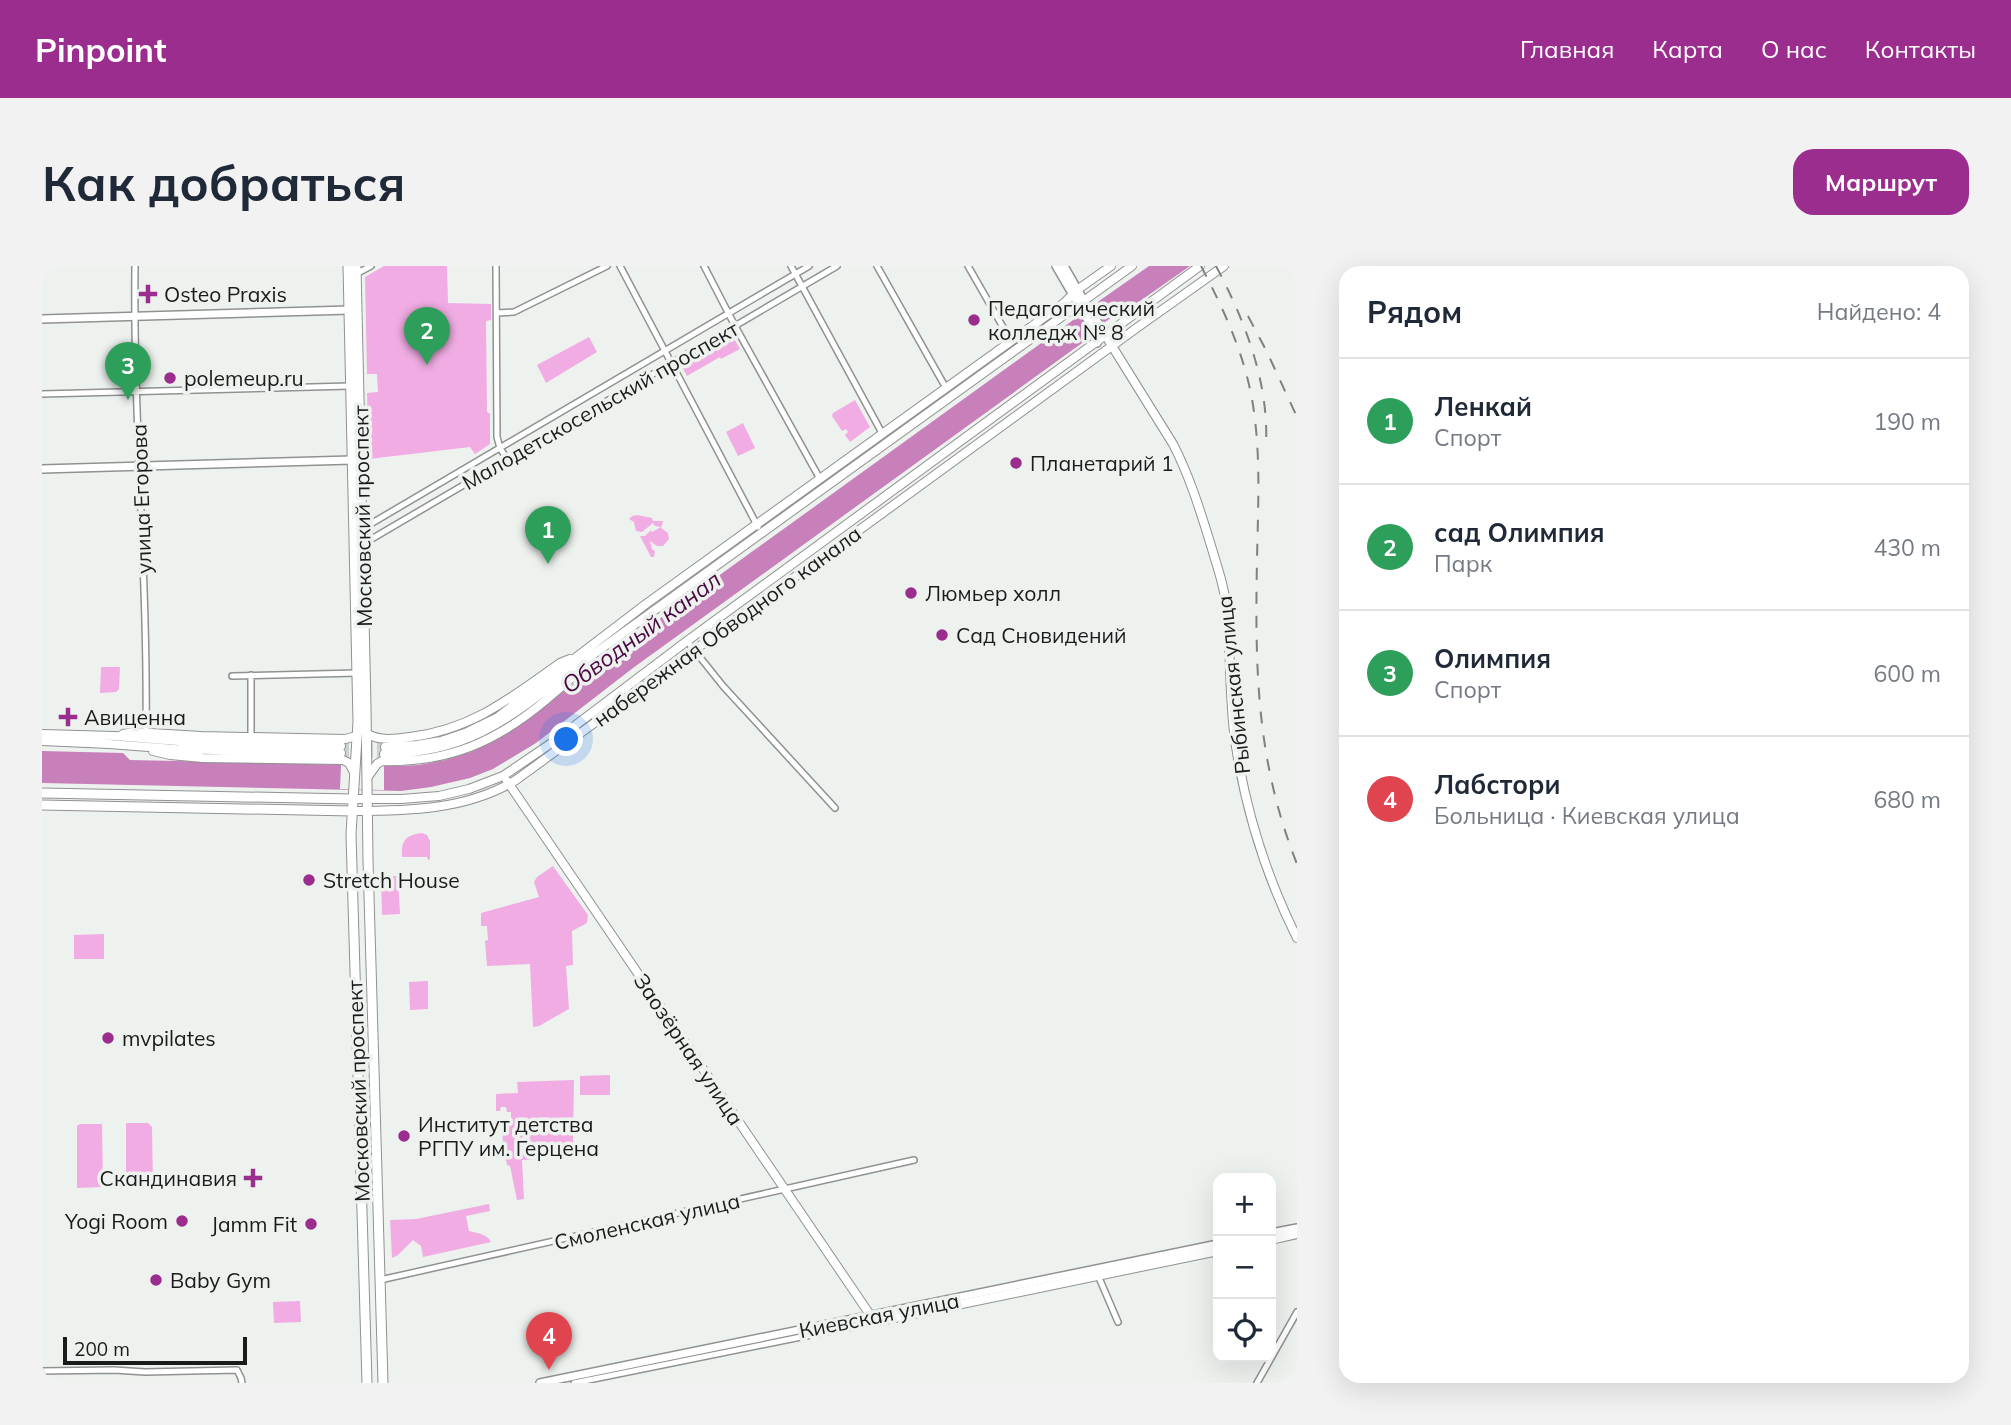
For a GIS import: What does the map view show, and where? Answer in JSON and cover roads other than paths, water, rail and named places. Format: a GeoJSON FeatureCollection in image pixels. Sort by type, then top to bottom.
{"type":"FeatureCollection","features":[{"type":"Feature","properties":{"kind":"main road","name":"Московский проспект"},"geometry":{"type":"LineString","coordinates":[[348,266],[352,460],[358,532],[362,544],[362,735],[353,767],[352,811],[367,1383]]}},
{"type":"Feature","properties":{"kind":"main road"},"geometry":{"type":"LineString","coordinates":[[1111,266],[573,658],[519,702],[476,729],[429,743],[385,750],[430,750],[479,735],[501,723],[1132,266]]}},
{"type":"Feature","properties":{"kind":"main road","name":"набережная Обводного канала"},"geometry":{"type":"LineString","coordinates":[[42,793],[353,794],[415,798],[450,794],[481,786],[503,776],[1200,266]]}},
{"type":"Feature","properties":{"kind":"main road","name":"набережная Обводного канала"},"geometry":{"type":"LineString","coordinates":[[42,805],[368,811],[450,805],[483,797],[509,784],[1224,266]]}},
{"type":"Feature","properties":{"kind":"main road","name":"Московский проспект"},"geometry":{"type":"LineString","coordinates":[[356,270],[357,673],[362,735],[371,765],[367,778],[383,1383]]}},
{"type":"Feature","properties":{"kind":"main road","name":"Рыбинская улица"},"geometry":{"type":"LineString","coordinates":[[1080,303],[1097,329],[1113,346],[1177,451],[1191,484],[1225,596],[1231,704],[1242,781],[1257,839],[1274,887],[1297,938]]}},
{"type":"Feature","properties":{"kind":"main road"},"geometry":{"type":"LineString","coordinates":[[116,736],[134,732],[251,737],[345,739],[362,735],[379,739],[405,738],[463,725],[494,710],[560,663],[573,658]]}},
{"type":"Feature","properties":{"kind":"main road"},"geometry":{"type":"LineString","coordinates":[[371,765],[382,761],[419,761],[444,756],[494,737],[539,705],[577,673],[584,662]]}},
{"type":"Feature","properties":{"kind":"main road"},"geometry":{"type":"LineString","coordinates":[[42,734],[341,749],[175,749],[42,741]]}},
{"type":"Feature","properties":{"kind":"main road"},"geometry":{"type":"LineString","coordinates":[[133,745],[170,755],[340,760],[353,767]]}},
{"type":"Feature","properties":{"kind":"main road","name":"Заозёрная улица"},"geometry":{"type":"LineString","coordinates":[[503,776],[873,1319]]}},
{"type":"Feature","properties":{"kind":"main road"},"geometry":{"type":"LineString","coordinates":[[1276,1239],[1297,1234]]}},
{"type":"Feature","properties":{"kind":"main road","name":"Киевская улица"},"geometry":{"type":"LineString","coordinates":[[873,1319],[1213,1252]]}},
{"type":"Feature","properties":{"kind":"street","name":"улица Егорова"},"geometry":{"type":"LineString","coordinates":[[135,266],[134,316],[145,610],[146,733]]}},
{"type":"Feature","properties":{"kind":"street"},"geometry":{"type":"LineString","coordinates":[[356,270],[371,266]]}},
{"type":"Feature","properties":{"kind":"street"},"geometry":{"type":"LineString","coordinates":[[496,266],[497,437],[507,459]]}},
{"type":"Feature","properties":{"kind":"street"},"geometry":{"type":"LineString","coordinates":[[497,313],[514,312],[607,266]]}},
{"type":"Feature","properties":{"kind":"street"},"geometry":{"type":"LineString","coordinates":[[620,266],[761,533]]}},
{"type":"Feature","properties":{"kind":"street"},"geometry":{"type":"LineString","coordinates":[[704,266],[820,479]]}},
{"type":"Feature","properties":{"kind":"street"},"geometry":{"type":"LineString","coordinates":[[791,266],[882,433]]}},
{"type":"Feature","properties":{"kind":"street","name":"Малодетскосельский проспект"},"geometry":{"type":"LineString","coordinates":[[358,532],[809,266]]}},
{"type":"Feature","properties":{"kind":"street","name":"Малодетскосельский проспект"},"geometry":{"type":"LineString","coordinates":[[362,544],[837,266]]}},
{"type":"Feature","properties":{"kind":"street"},"geometry":{"type":"LineString","coordinates":[[877,266],[946,388]]}},
{"type":"Feature","properties":{"kind":"street"},"geometry":{"type":"LineString","coordinates":[[968,266],[1011,341]]}},
{"type":"Feature","properties":{"kind":"street"},"geometry":{"type":"LineString","coordinates":[[1056,266],[1075,293]]}},
{"type":"Feature","properties":{"kind":"street"},"geometry":{"type":"LineString","coordinates":[[1064,266],[1080,303]]}},
{"type":"Feature","properties":{"kind":"street"},"geometry":{"type":"LineString","coordinates":[[42,319],[349,310]]}},
{"type":"Feature","properties":{"kind":"street"},"geometry":{"type":"LineString","coordinates":[[1097,329],[1097,343]]}},
{"type":"Feature","properties":{"kind":"street"},"geometry":{"type":"LineString","coordinates":[[42,394],[350,386]]}},
{"type":"Feature","properties":{"kind":"street"},"geometry":{"type":"LineString","coordinates":[[42,469],[352,460]]}},
{"type":"Feature","properties":{"kind":"street"},"geometry":{"type":"LineString","coordinates":[[687,641],[723,687],[835,808]]}},
{"type":"Feature","properties":{"kind":"street"},"geometry":{"type":"LineString","coordinates":[[232,676],[357,673]]}},
{"type":"Feature","properties":{"kind":"street"},"geometry":{"type":"LineString","coordinates":[[251,675],[251,737]]}},
{"type":"Feature","properties":{"kind":"street","name":"Смоленская улица"},"geometry":{"type":"LineString","coordinates":[[380,1280],[914,1160]]}},
{"type":"Feature","properties":{"kind":"street"},"geometry":{"type":"LineString","coordinates":[[1276,1232],[1297,1228]]}},
{"type":"Feature","properties":{"kind":"street","name":"Киевская улица"},"geometry":{"type":"LineString","coordinates":[[1097,1273],[1213,1245]]}},
{"type":"Feature","properties":{"kind":"street"},"geometry":{"type":"LineString","coordinates":[[1097,1273],[1118,1322]]}},
{"type":"Feature","properties":{"kind":"street"},"geometry":{"type":"LineString","coordinates":[[1257,1383],[1297,1312]]}},
{"type":"Feature","properties":{"kind":"street","name":"Киевская улица"},"geometry":{"type":"LineString","coordinates":[[540,1383],[873,1319]]}},
{"type":"Feature","properties":{"kind":"street","name":"Киевская улица"},"geometry":{"type":"LineString","coordinates":[[574,1383],[873,1319]]}},
{"type":"Feature","properties":{"kind":"street"},"geometry":{"type":"LineString","coordinates":[[42,1371],[237,1370],[242,1383]]}},
{"type":"Feature","properties":{"kind":"tunnel"},"geometry":{"type":"LineString","coordinates":[[341,746],[385,747]]}},
{"type":"Feature","properties":{"kind":"tunnel"},"geometry":{"type":"LineString","coordinates":[[341,753],[384,754]]}},
{"type":"Feature","properties":{"kind":"railway"},"geometry":{"type":"LineString","coordinates":[[1201,266],[1233,333],[1245,368],[1253,405],[1258,463],[1256,599],[1261,714],[1273,788],[1297,864]]}},
{"type":"Feature","properties":{"kind":"railway"},"geometry":{"type":"LineString","coordinates":[[1216,266],[1253,352],[1264,398],[1266,445]]}},
{"type":"Feature","properties":{"kind":"railway"},"geometry":{"type":"LineString","coordinates":[[1248,316],[1297,417]]}},
{"type":"Feature","properties":{"kind":"place","name":"Osteo Praxis"},"geometry":{"type":"Point","coordinates":[148,294]}},
{"type":"Feature","properties":{"kind":"place","name":"Педагогический колледж № 8"},"geometry":{"type":"Point","coordinates":[974,320]}},
{"type":"Feature","properties":{"kind":"place","name":"сад Олимпия"},"geometry":{"type":"Point","coordinates":[427,365]}},
{"type":"Feature","properties":{"kind":"place","name":"polemeup.ru"},"geometry":{"type":"Point","coordinates":[170,378]}},
{"type":"Feature","properties":{"kind":"place","name":"Олимпия"},"geometry":{"type":"Point","coordinates":[128,400]}},
{"type":"Feature","properties":{"kind":"place","name":"Планетарий 1"},"geometry":{"type":"Point","coordinates":[1016,463]}},
{"type":"Feature","properties":{"kind":"place","name":"Ленкай"},"geometry":{"type":"Point","coordinates":[548,564]}},
{"type":"Feature","properties":{"kind":"place","name":"Люмьер холл"},"geometry":{"type":"Point","coordinates":[911,593]}},
{"type":"Feature","properties":{"kind":"place","name":"Сад Сновидений"},"geometry":{"type":"Point","coordinates":[942,635]}},
{"type":"Feature","properties":{"kind":"place","name":"Авиценна"},"geometry":{"type":"Point","coordinates":[68,717]}},
{"type":"Feature","properties":{"kind":"place","name":"Stretch House"},"geometry":{"type":"Point","coordinates":[309,880]}},
{"type":"Feature","properties":{"kind":"place","name":"mvpilates"},"geometry":{"type":"Point","coordinates":[108,1038]}},
{"type":"Feature","properties":{"kind":"place","name":"Институт детства РГПУ им. Герцена"},"geometry":{"type":"Point","coordinates":[404,1136]}},
{"type":"Feature","properties":{"kind":"place","name":"Скандинавия"},"geometry":{"type":"Point","coordinates":[253,1178]}},
{"type":"Feature","properties":{"kind":"place","name":"Yogi Room"},"geometry":{"type":"Point","coordinates":[182,1221]}},
{"type":"Feature","properties":{"kind":"place","name":"Jamm Fit"},"geometry":{"type":"Point","coordinates":[311,1224]}},
{"type":"Feature","properties":{"kind":"place","name":"Baby Gym"},"geometry":{"type":"Point","coordinates":[156,1280]}},
{"type":"Feature","properties":{"kind":"place","name":"Лабстори"},"geometry":{"type":"Point","coordinates":[549,1370]}},
{"type":"Feature","properties":{"kind":"water label","name":"Обводный канал"},"geometry":{"type":"Point","coordinates":[641,632]}}]}
